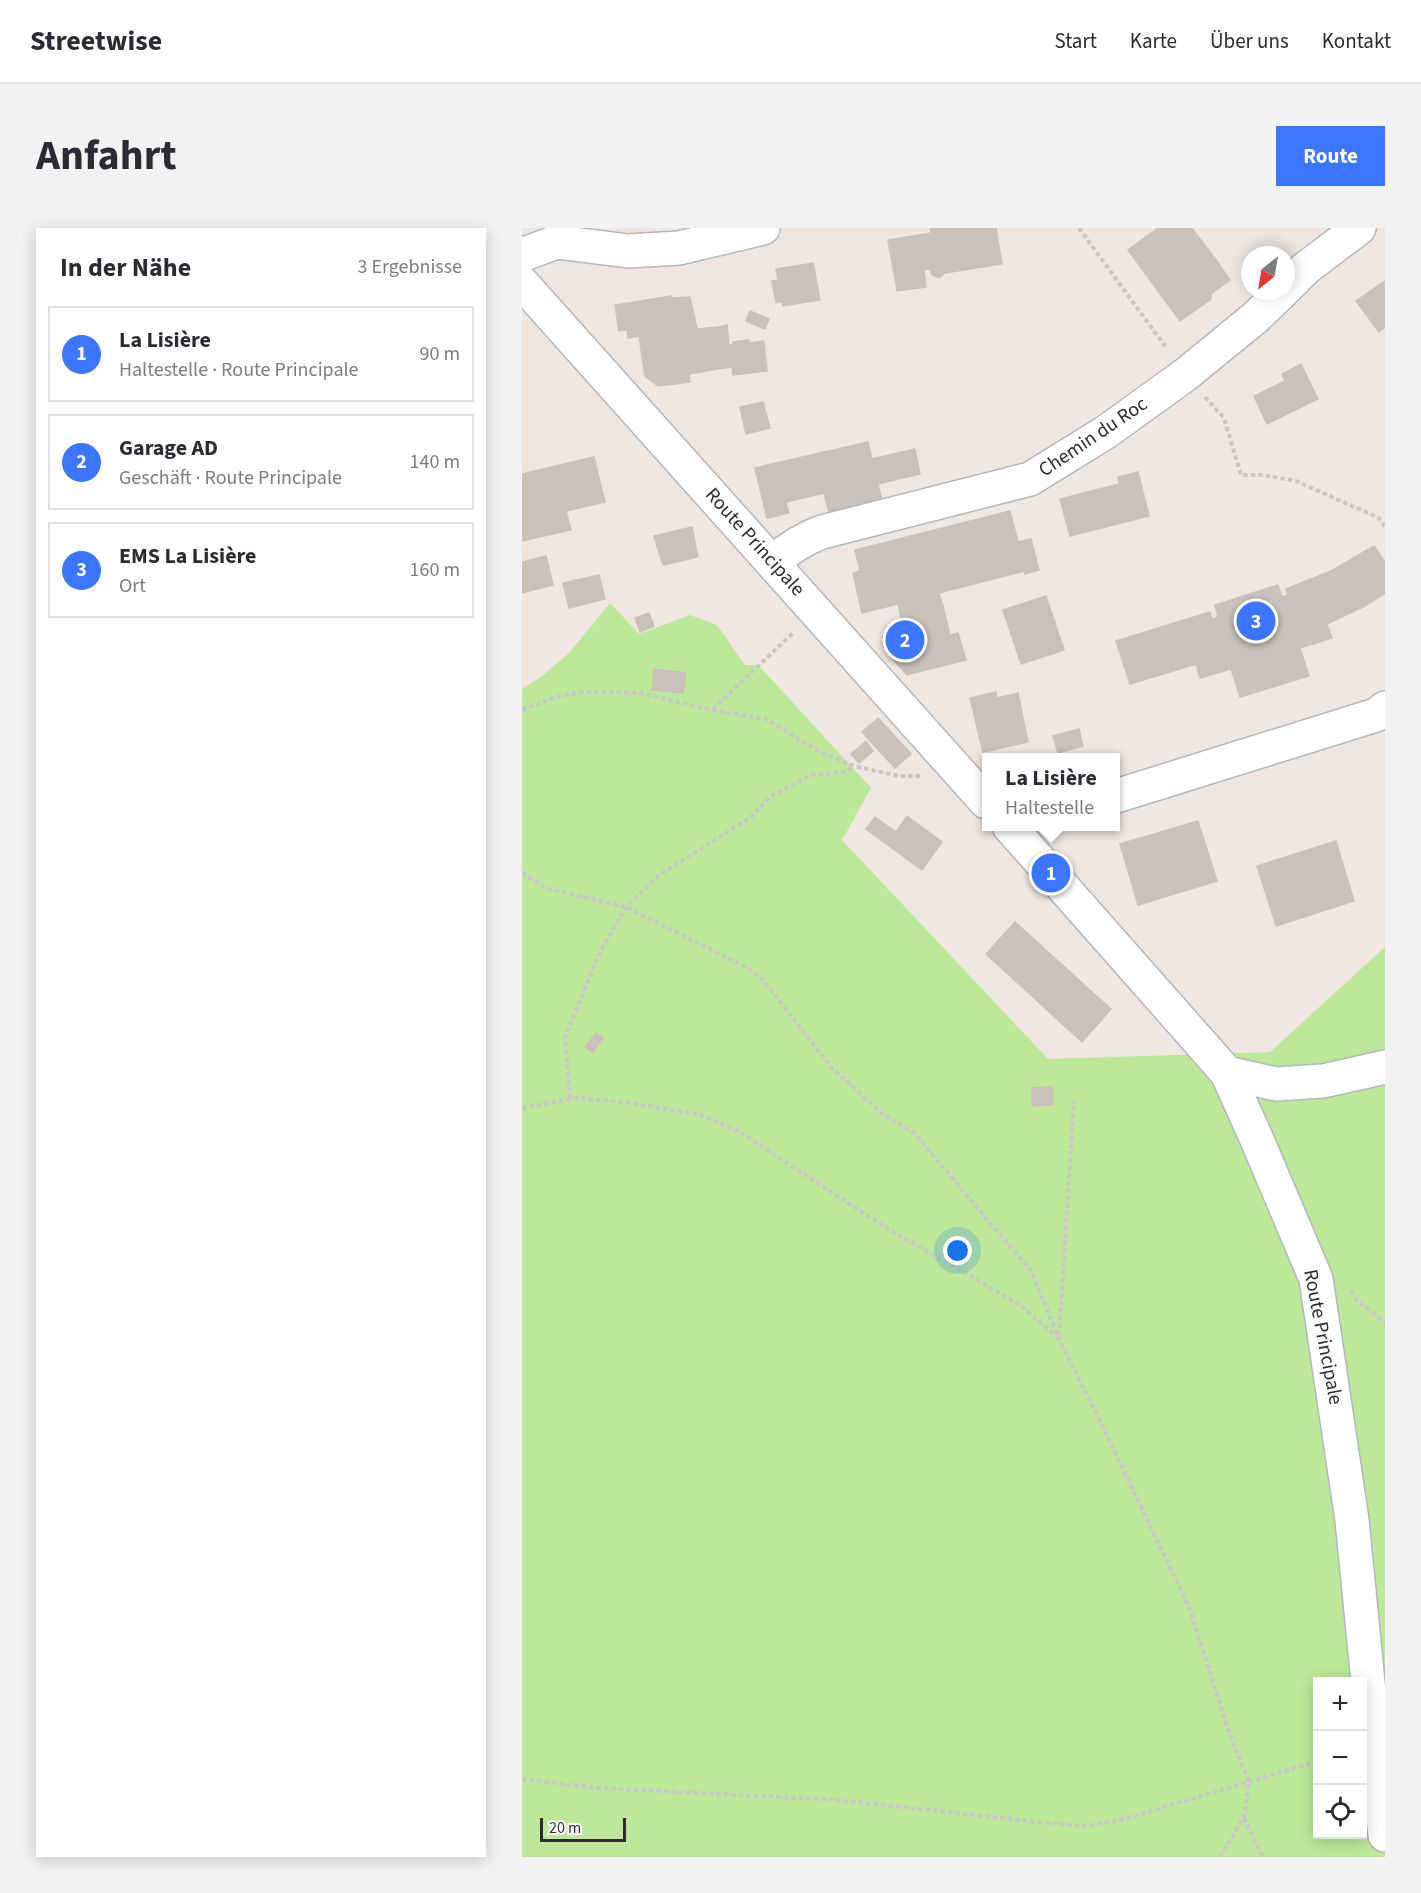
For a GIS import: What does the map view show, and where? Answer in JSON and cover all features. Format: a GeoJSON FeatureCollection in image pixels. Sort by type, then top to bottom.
{"type":"FeatureCollection","features":[{"type":"Feature","properties":{"kind":"street"},"geometry":{"type":"LineString","coordinates":[[522,255],[556,242],[628,251],[679,248],[763,228]]}},
{"type":"Feature","properties":{"kind":"street"},"geometry":{"type":"LineString","coordinates":[[1295,278],[1326,228]]}},
{"type":"Feature","properties":{"kind":"street","name":"Chemin du Roc"},"geometry":{"type":"LineString","coordinates":[[1295,281],[1359,228]]}},
{"type":"Feature","properties":{"kind":"street","name":"Route Principale"},"geometry":{"type":"LineString","coordinates":[[522,283],[982,796]]}},
{"type":"Feature","properties":{"kind":"street","name":"Chemin du Roc"},"geometry":{"type":"LineString","coordinates":[[773,562],[805,538],[822,532],[1030,479],[1106,432],[1185,375],[1274,300]]}},
{"type":"Feature","properties":{"kind":"street"},"geometry":{"type":"LineString","coordinates":[[1120,795],[1376,715],[1385,708]]}},
{"type":"Feature","properties":{"kind":"street","name":"Route Principale"},"geometry":{"type":"LineString","coordinates":[[1018,831],[1227,1073],[1316,1279],[1352,1520],[1385,1835]]}},
{"type":"Feature","properties":{"kind":"street"},"geometry":{"type":"LineString","coordinates":[[1227,1073],[1276,1084],[1323,1081],[1385,1067]]}},
{"type":"Feature","properties":{"kind":"path"},"geometry":{"type":"LineString","coordinates":[[1079,228],[1185,375],[1224,418],[1241,475],[1263,475],[1296,481],[1380,518],[1385,527]]}},
{"type":"Feature","properties":{"kind":"path"},"geometry":{"type":"LineString","coordinates":[[712,710],[816,611]]}},
{"type":"Feature","properties":{"kind":"path"},"geometry":{"type":"LineString","coordinates":[[522,710],[556,696],[582,692],[641,693],[712,710],[766,719],[818,751],[854,766],[899,776],[932,775]]}},
{"type":"Feature","properties":{"kind":"path"},"geometry":{"type":"LineString","coordinates":[[570,1099],[566,1037],[598,954],[626,907],[658,876],[751,817],[771,796],[812,775],[846,772],[854,766]]}},
{"type":"Feature","properties":{"kind":"path"},"geometry":{"type":"LineString","coordinates":[[522,873],[546,888],[626,907],[744,966],[762,979],[831,1067],[880,1112],[914,1133],[1032,1271],[1059,1339],[1189,1607],[1229,1732],[1249,1782],[1244,1817],[1220,1857]]}},
{"type":"Feature","properties":{"kind":"path"},"geometry":{"type":"LineString","coordinates":[[522,1108],[570,1099],[624,1102],[702,1115],[738,1131],[885,1227],[1019,1304],[1059,1339]]}},
{"type":"Feature","properties":{"kind":"path"},"geometry":{"type":"LineString","coordinates":[[1059,1339],[1074,1101]]}},
{"type":"Feature","properties":{"kind":"path"},"geometry":{"type":"LineString","coordinates":[[522,1779],[598,1788],[837,1800],[1086,1826],[1124,1819],[1313,1762]]}},
{"type":"Feature","properties":{"kind":"path"},"geometry":{"type":"LineString","coordinates":[[1244,1817],[1263,1857]]}},
{"type":"Feature","properties":{"kind":"green space"},"geometry":{"type":"Polygon","coordinates":[[[610,603],[639,634],[690,615],[717,625],[745,665],[755,665],[762,669],[871,788],[842,840],[1048,1059],[1270,1052],[1385,947],[1385,1857],[522,1857],[522,689],[541,677],[570,652],[610,603]]]}},
{"type":"Feature","properties":{"kind":"building"},"geometry":{"type":"Polygon","coordinates":[[[930,228],[996,228],[1002,264],[945,273],[939,278],[932,275],[930,269],[924,270],[926,287],[897,291],[888,240],[931,233],[930,228]]]}},
{"type":"Feature","properties":{"kind":"building"},"geometry":{"type":"Polygon","coordinates":[[[1158,228],[1192,228],[1197,235],[1177,249],[1179,252],[1147,276],[1128,250],[1158,228]]]}},
{"type":"Feature","properties":{"kind":"building"},"geometry":{"type":"Polygon","coordinates":[[[1197,235],[1214,257],[1194,272],[1196,274],[1163,298],[1147,276],[1179,252],[1177,249],[1197,235]]]}},
{"type":"Feature","properties":{"kind":"building"},"geometry":{"type":"Polygon","coordinates":[[[1214,257],[1230,280],[1211,294],[1211,299],[1180,321],[1163,298],[1196,274],[1194,272],[1214,257]]]}},
{"type":"Feature","properties":{"kind":"building"},"geometry":{"type":"Polygon","coordinates":[[[813,263],[820,300],[783,306],[782,302],[776,303],[772,281],[778,280],[776,269],[813,263]]]}},
{"type":"Feature","properties":{"kind":"building"},"geometry":{"type":"Polygon","coordinates":[[[1385,281],[1385,327],[1379,332],[1356,301],[1385,281]]]}},
{"type":"Feature","properties":{"kind":"building"},"geometry":{"type":"Polygon","coordinates":[[[672,296],[672,298],[690,297],[697,329],[719,327],[724,368],[689,374],[690,382],[658,386],[645,376],[639,336],[628,338],[627,330],[619,331],[615,305],[672,296]]]}},
{"type":"Feature","properties":{"kind":"building"},"geometry":{"type":"Polygon","coordinates":[[[750,311],[769,319],[765,329],[746,321],[750,311]]]}},
{"type":"Feature","properties":{"kind":"building"},"geometry":{"type":"Polygon","coordinates":[[[727,325],[729,345],[733,345],[733,342],[749,340],[749,343],[764,341],[767,371],[733,375],[732,367],[724,368],[719,327],[727,325]]]}},
{"type":"Feature","properties":{"kind":"building"},"geometry":{"type":"Polygon","coordinates":[[[1301,364],[1318,399],[1267,424],[1254,396],[1285,381],[1282,374],[1301,364]]]}},
{"type":"Feature","properties":{"kind":"building"},"geometry":{"type":"Polygon","coordinates":[[[763,402],[770,428],[746,434],[740,407],[763,402]]]}},
{"type":"Feature","properties":{"kind":"building"},"geometry":{"type":"Polygon","coordinates":[[[868,442],[872,459],[915,449],[920,474],[878,484],[882,500],[829,513],[824,493],[786,502],[789,513],[767,518],[755,468],[868,442]]]}},
{"type":"Feature","properties":{"kind":"building"},"geometry":{"type":"Polygon","coordinates":[[[594,457],[605,502],[566,511],[571,530],[522,541],[522,474],[594,457]]]}},
{"type":"Feature","properties":{"kind":"building"},"geometry":{"type":"Polygon","coordinates":[[[1138,472],[1149,516],[1070,536],[1060,499],[1119,484],[1118,477],[1138,472]]]}},
{"type":"Feature","properties":{"kind":"building"},"geometry":{"type":"Polygon","coordinates":[[[1010,511],[1018,542],[1031,539],[1039,570],[1025,574],[1025,571],[939,593],[943,606],[901,617],[898,604],[862,613],[853,573],[860,571],[855,550],[1010,511]]]}},
{"type":"Feature","properties":{"kind":"building"},"geometry":{"type":"Polygon","coordinates":[[[692,527],[698,557],[663,565],[654,536],[692,527]]]}},
{"type":"Feature","properties":{"kind":"building"},"geometry":{"type":"Polygon","coordinates":[[[1374,546],[1385,562],[1385,593],[1365,606],[1327,624],[1332,638],[1300,648],[1309,676],[1240,697],[1231,669],[1200,678],[1196,664],[1130,684],[1116,641],[1210,612],[1212,619],[1218,617],[1215,605],[1278,585],[1282,597],[1288,595],[1286,589],[1331,571],[1374,546]]]}},
{"type":"Feature","properties":{"kind":"building"},"geometry":{"type":"Polygon","coordinates":[[[546,556],[553,585],[522,593],[522,562],[546,556]]]}},
{"type":"Feature","properties":{"kind":"building"},"geometry":{"type":"Polygon","coordinates":[[[599,575],[605,599],[569,608],[563,583],[599,575]]]}},
{"type":"Feature","properties":{"kind":"building"},"geometry":{"type":"Polygon","coordinates":[[[1046,596],[1064,650],[1021,664],[1003,610],[1046,596]]]}},
{"type":"Feature","properties":{"kind":"building"},"geometry":{"type":"Polygon","coordinates":[[[943,606],[950,635],[958,633],[966,660],[907,675],[889,655],[908,646],[901,617],[943,606]]]}},
{"type":"Feature","properties":{"kind":"building"},"geometry":{"type":"Polygon","coordinates":[[[649,613],[654,626],[640,632],[635,618],[649,613]]]}},
{"type":"Feature","properties":{"kind":"building"},"geometry":{"type":"Polygon","coordinates":[[[654,669],[686,673],[683,693],[652,690],[654,669]]]}},
{"type":"Feature","properties":{"kind":"building"},"geometry":{"type":"Polygon","coordinates":[[[996,692],[997,698],[1018,693],[1028,742],[983,752],[970,698],[996,692]]]}},
{"type":"Feature","properties":{"kind":"building"},"geometry":{"type":"Polygon","coordinates":[[[878,718],[911,754],[895,768],[862,732],[878,718]]]}},
{"type":"Feature","properties":{"kind":"building"},"geometry":{"type":"Polygon","coordinates":[[[1079,729],[1083,746],[1058,753],[1053,736],[1079,729]]]}},
{"type":"Feature","properties":{"kind":"building"},"geometry":{"type":"Polygon","coordinates":[[[866,741],[873,751],[859,763],[851,754],[866,741]]]}},
{"type":"Feature","properties":{"kind":"building"},"geometry":{"type":"Polygon","coordinates":[[[907,816],[942,842],[922,870],[866,829],[875,817],[896,832],[907,816]]]}},
{"type":"Feature","properties":{"kind":"building"},"geometry":{"type":"Polygon","coordinates":[[[1198,821],[1217,881],[1138,905],[1120,844],[1198,821]]]}},
{"type":"Feature","properties":{"kind":"building"},"geometry":{"type":"Polygon","coordinates":[[[1336,841],[1354,901],[1276,926],[1257,866],[1336,841]]]}},
{"type":"Feature","properties":{"kind":"building"},"geometry":{"type":"Polygon","coordinates":[[[1015,922],[1111,1009],[1082,1042],[986,954],[1015,922]]]}},
{"type":"Feature","properties":{"kind":"building"},"geometry":{"type":"Polygon","coordinates":[[[596,1033],[603,1038],[593,1052],[585,1047],[596,1033]]]}},
{"type":"Feature","properties":{"kind":"building"},"geometry":{"type":"Polygon","coordinates":[[[1052,1087],[1053,1105],[1032,1106],[1032,1088],[1052,1087]]]}},
{"type":"Feature","properties":{"kind":"place","name":"EMS La Lisière"},"geometry":{"type":"Point","coordinates":[1256,621]}},
{"type":"Feature","properties":{"kind":"place","name":"Garage AD"},"geometry":{"type":"Point","coordinates":[905,640]}},
{"type":"Feature","properties":{"kind":"place","name":"La Lisière"},"geometry":{"type":"Point","coordinates":[1051,873]}}]}
